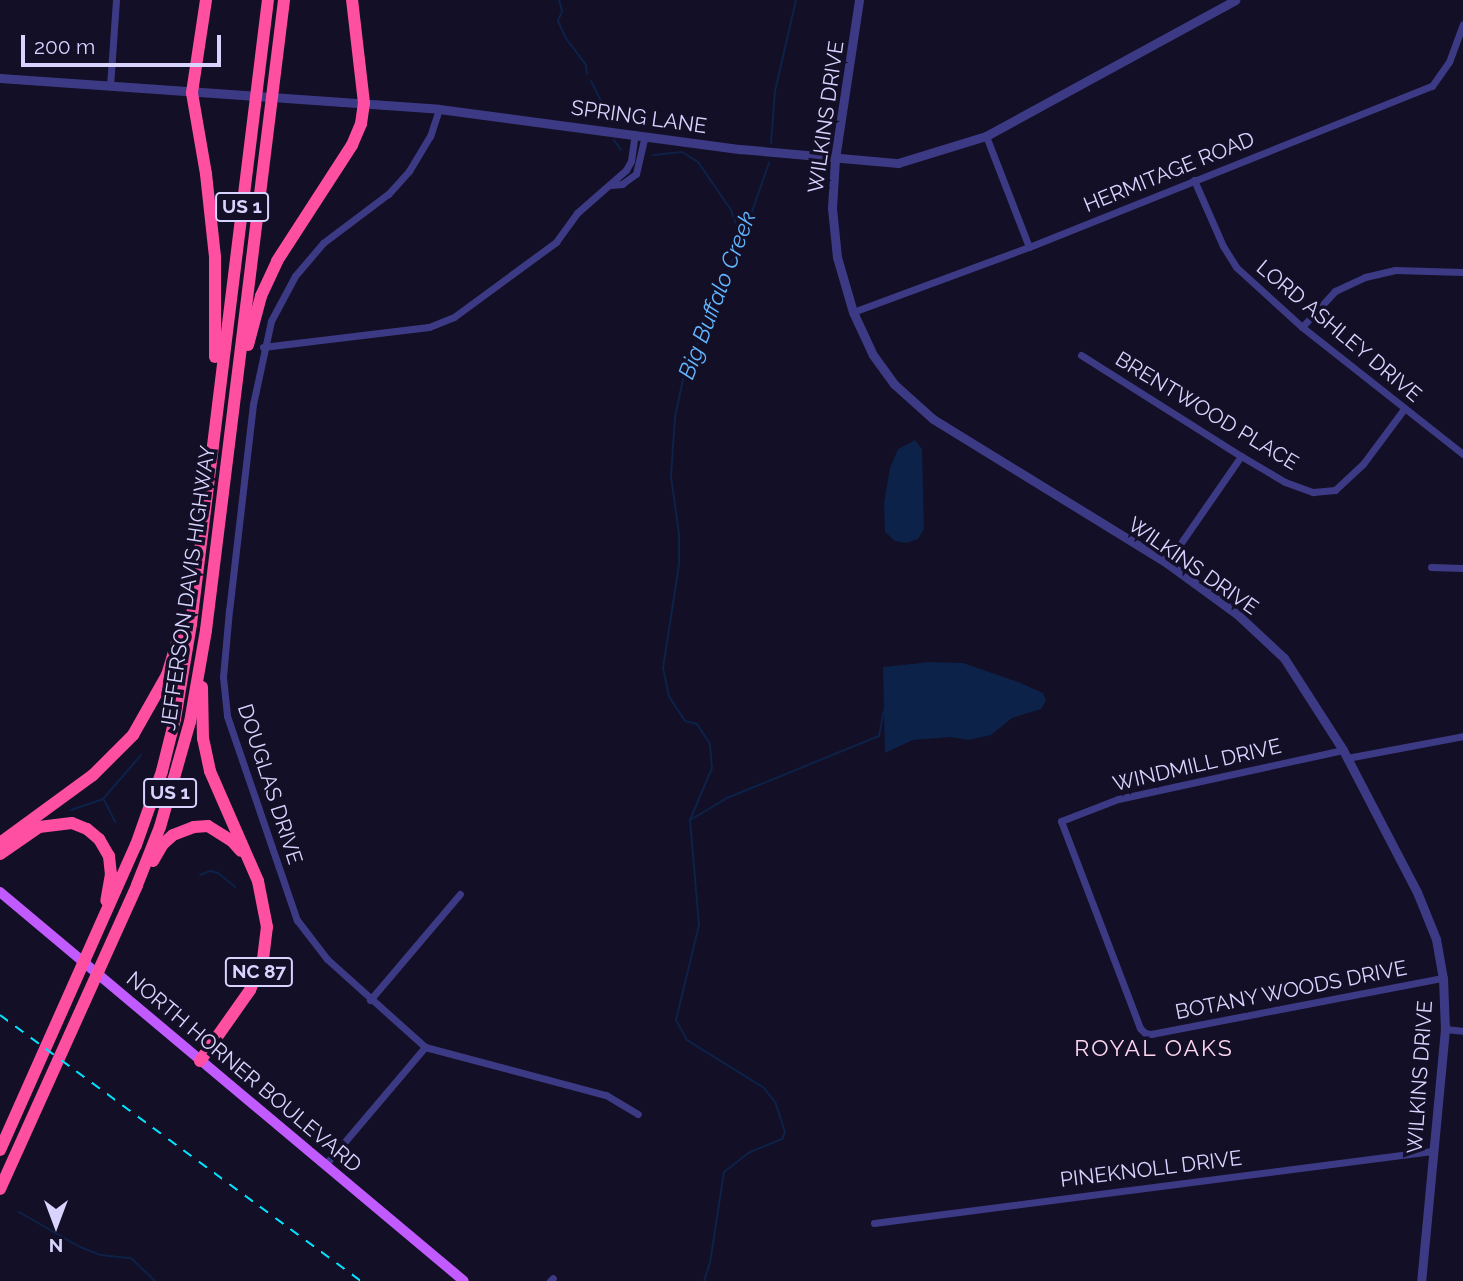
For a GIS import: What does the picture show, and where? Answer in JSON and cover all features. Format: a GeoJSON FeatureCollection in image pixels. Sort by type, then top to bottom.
{"type":"FeatureCollection","features":[{"type":"Feature","properties":{"kind":"highway"},"geometry":{"type":"LineString","coordinates":[[206,0],[192,93],[206,174],[215,257],[216,414]]}},
{"type":"Feature","properties":{"kind":"highway","name":"JEFFERSON DAVIS HIGHWAY"},"geometry":{"type":"LineString","coordinates":[[0,1150],[143,828],[165,759],[182,684],[194,596],[268,0]]}},
{"type":"Feature","properties":{"kind":"highway","name":"JEFFERSON DAVIS HIGHWAY"},"geometry":{"type":"LineString","coordinates":[[0,1189],[125,913],[160,827],[177,770],[200,669],[284,0]]}},
{"type":"Feature","properties":{"kind":"highway"},"geometry":{"type":"LineString","coordinates":[[237,375],[245,360],[261,296],[277,261],[352,145],[361,124],[364,103],[352,0]]}},
{"type":"Feature","properties":{"kind":"highway"},"geometry":{"type":"LineString","coordinates":[[0,843],[93,775],[133,735],[167,676],[194,596]]}},
{"type":"Feature","properties":{"kind":"highway"},"geometry":{"type":"LineString","coordinates":[[200,669],[203,739],[210,771],[252,868]]}},
{"type":"Feature","properties":{"kind":"highway"},"geometry":{"type":"LineString","coordinates":[[0,854],[39,827],[72,823],[87,829],[99,839],[109,856],[106,915]]}},
{"type":"Feature","properties":{"kind":"highway","name":"NC 87"},"geometry":{"type":"LineString","coordinates":[[125,913],[142,888],[163,844],[173,835],[194,827],[208,826],[223,834],[238,847],[252,868],[265,905],[267,927],[263,959],[244,1000],[200,1061]]}},
{"type":"Feature","properties":{"kind":"main road","name":"NORTH HORNER BOULEVARD"},"geometry":{"type":"LineString","coordinates":[[0,892],[464,1281]]}},
{"type":"Feature","properties":{"kind":"street"},"geometry":{"type":"LineString","coordinates":[[110,86],[116,0]]}},
{"type":"Feature","properties":{"kind":"street","name":"WILKINS DRIVE"},"geometry":{"type":"LineString","coordinates":[[859,0],[835,159],[832,208],[837,257],[853,312],[873,355],[894,384],[933,419],[1167,563],[1238,615],[1284,658],[1345,754],[1417,892],[1436,940],[1443,978],[1445,1029],[1421,1281]]}},
{"type":"Feature","properties":{"kind":"street","name":"SPRING LANE"},"geometry":{"type":"LineString","coordinates":[[0,78],[439,109],[835,159],[898,163],[986,136],[1236,0]]}},
{"type":"Feature","properties":{"kind":"street","name":"HERMITAGE ROAD"},"geometry":{"type":"LineString","coordinates":[[853,312],[1029,247],[1432,86],[1450,62],[1463,24]]}},
{"type":"Feature","properties":{"kind":"street","name":"DOUGLAS DRIVE"},"geometry":{"type":"LineString","coordinates":[[439,109],[430,136],[409,172],[388,194],[323,243],[295,276],[271,321],[263,347],[253,404],[229,610],[223,677],[227,716],[297,920],[327,959],[425,1047],[606,1096],[638,1114]]}},
{"type":"Feature","properties":{"kind":"street"},"geometry":{"type":"LineString","coordinates":[[263,347],[334,340],[442,324],[556,242],[576,213],[595,193],[611,185],[631,161],[640,135]]}},
{"type":"Feature","properties":{"kind":"street"},"geometry":{"type":"LineString","coordinates":[[986,136],[1029,247]]}},
{"type":"Feature","properties":{"kind":"street","name":"LORD ASHLEY DRIVE"},"geometry":{"type":"LineString","coordinates":[[1194,180],[1223,246],[1236,267],[1302,327],[1463,454]]}},
{"type":"Feature","properties":{"kind":"street"},"geometry":{"type":"LineString","coordinates":[[1302,327],[1335,291],[1365,277],[1395,271],[1463,272]]}},
{"type":"Feature","properties":{"kind":"street","name":"BRENTWOOD PLACE"},"geometry":{"type":"LineString","coordinates":[[1081,355],[1285,482],[1313,492],[1335,490],[1363,464],[1405,409]]}},
{"type":"Feature","properties":{"kind":"street"},"geometry":{"type":"LineString","coordinates":[[1167,563],[1241,456]]}},
{"type":"Feature","properties":{"kind":"street"},"geometry":{"type":"LineString","coordinates":[[1431,567],[1463,568]]}},
{"type":"Feature","properties":{"kind":"street","name":"WINDMILL DRIVE"},"geometry":{"type":"LineString","coordinates":[[1145,1033],[1140,1028],[1062,821],[1118,799],[1345,754],[1463,736]]}},
{"type":"Feature","properties":{"kind":"street"},"geometry":{"type":"LineString","coordinates":[[370,1000],[460,894]]}},
{"type":"Feature","properties":{"kind":"street","name":"BOTANY WOODS DRIVE"},"geometry":{"type":"LineString","coordinates":[[1145,1033],[1443,978]]}},
{"type":"Feature","properties":{"kind":"street"},"geometry":{"type":"LineString","coordinates":[[1445,1029],[1463,1031]]}},
{"type":"Feature","properties":{"kind":"street"},"geometry":{"type":"LineString","coordinates":[[325,1165],[425,1047]]}},
{"type":"Feature","properties":{"kind":"street","name":"PINEKNOLL DRIVE"},"geometry":{"type":"LineString","coordinates":[[874,1223],[1432,1151]]}},
{"type":"Feature","properties":{"kind":"water"},"geometry":{"type":"Polygon","coordinates":[[[915,440],[922,449],[924,529],[918,539],[906,543],[895,541],[885,532],[884,503],[890,468],[898,449],[915,440]]]}},
{"type":"Feature","properties":{"kind":"water"},"geometry":{"type":"Polygon","coordinates":[[[930,662],[963,663],[1043,693],[1046,701],[1041,709],[1012,718],[991,735],[968,740],[951,737],[913,740],[885,753],[883,667],[930,662]]]}},
{"type":"Feature","properties":{"kind":"waterway"},"geometry":{"type":"LineString","coordinates":[[559,0],[562,11],[558,21],[565,37],[586,65],[587,74]]}},
{"type":"Feature","properties":{"kind":"waterway","name":"Big Buffalo Creek"},"geometry":{"type":"LineString","coordinates":[[771,143],[775,91],[796,0]]}},
{"type":"Feature","properties":{"kind":"waterway"},"geometry":{"type":"LineString","coordinates":[[591,81],[610,119]]}},
{"type":"Feature","properties":{"kind":"waterway"},"geometry":{"type":"LineString","coordinates":[[614,140],[621,150]]}},
{"type":"Feature","properties":{"kind":"waterway"},"geometry":{"type":"LineString","coordinates":[[653,155],[682,152],[698,162],[731,210],[741,238]]}},
{"type":"Feature","properties":{"kind":"waterway","name":"Big Buffalo Creek"},"geometry":{"type":"LineString","coordinates":[[704,1281],[710,1263],[724,1172],[750,1152],[782,1139],[785,1132],[775,1102],[764,1088],[687,1040],[676,1020],[699,925],[690,820],[712,768],[710,744],[697,724],[685,721],[669,696],[663,668],[679,565],[679,534],[671,476],[675,417],[683,379],[747,226],[769,163]]}},
{"type":"Feature","properties":{"kind":"waterway"},"geometry":{"type":"LineString","coordinates":[[690,820],[727,798],[879,736],[884,711]]}},
{"type":"Feature","properties":{"kind":"waterway"},"geometry":{"type":"LineString","coordinates":[[71,810],[103,799],[141,755]]}},
{"type":"Feature","properties":{"kind":"waterway"},"geometry":{"type":"LineString","coordinates":[[104,800],[115,822]]}},
{"type":"Feature","properties":{"kind":"waterway"},"geometry":{"type":"LineString","coordinates":[[200,875],[210,871],[218,873],[235,887]]}},
{"type":"Feature","properties":{"kind":"waterway"},"geometry":{"type":"LineString","coordinates":[[19,1212],[80,1247],[101,1255],[131,1258],[155,1281]]}},
{"type":"Feature","properties":{"kind":"railway"},"geometry":{"type":"LineString","coordinates":[[0,1015],[361,1281]]}},
{"type":"Feature","properties":{"kind":"district","name":"ROYAL OAKS"},"geometry":{"type":"Point","coordinates":[1154,1048]}}]}
